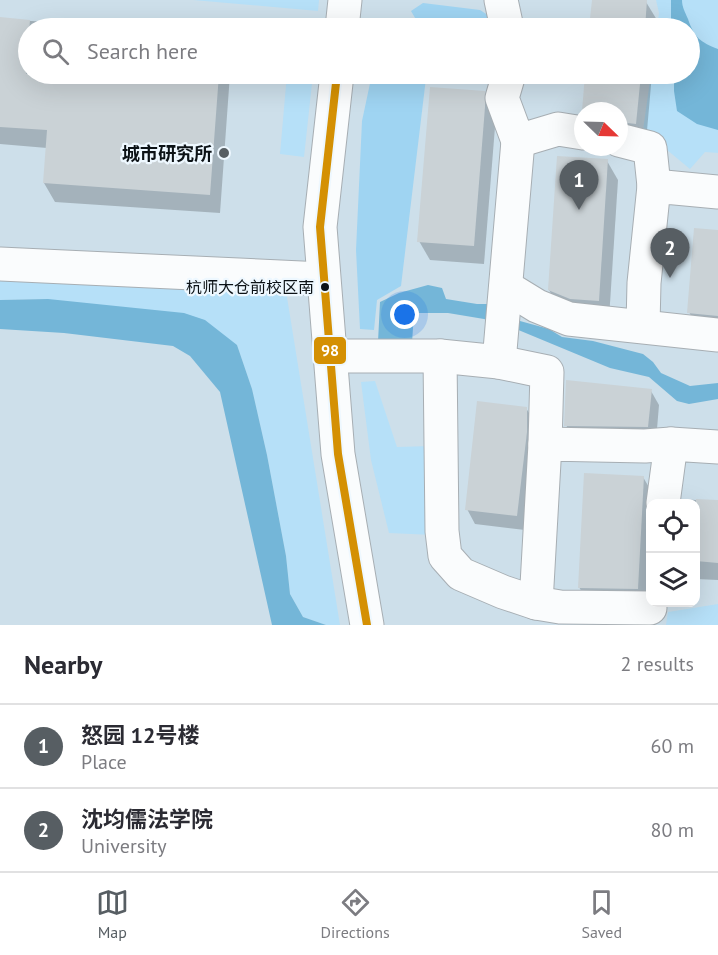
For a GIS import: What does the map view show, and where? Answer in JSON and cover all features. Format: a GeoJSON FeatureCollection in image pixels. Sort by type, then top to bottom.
{"type":"FeatureCollection","features":[{"type":"Feature","properties":{"kind":"street"},"geometry":{"type":"LineString","coordinates":[[343,18],[345,0]]}},
{"type":"Feature","properties":{"kind":"street"},"geometry":{"type":"LineString","coordinates":[[501,0],[505,18]]}},
{"type":"Feature","properties":{"kind":"street"},"geometry":{"type":"LineString","coordinates":[[336,84],[320,227],[338,454],[366,620]]}},
{"type":"Feature","properties":{"kind":"street"},"geometry":{"type":"LineString","coordinates":[[499,362],[518,141],[502,98],[506,84]]}},
{"type":"Feature","properties":{"kind":"street"},"geometry":{"type":"LineString","coordinates":[[518,141],[558,129],[574,131]]}},
{"type":"Feature","properties":{"kind":"street"},"geometry":{"type":"LineString","coordinates":[[628,142],[650,148],[654,186],[644,283],[643,325]]}},
{"type":"Feature","properties":{"kind":"street"},"geometry":{"type":"LineString","coordinates":[[654,186],[718,192]]}},
{"type":"Feature","properties":{"kind":"street"},"geometry":{"type":"LineString","coordinates":[[0,264],[323,279]]}},
{"type":"Feature","properties":{"kind":"street"},"geometry":{"type":"LineString","coordinates":[[505,306],[537,306],[569,319],[613,325],[643,325],[718,335]]}},
{"type":"Feature","properties":{"kind":"street"},"geometry":{"type":"LineString","coordinates":[[330,356],[440,356],[499,362],[547,372],[536,603]]}},
{"type":"Feature","properties":{"kind":"street"},"geometry":{"type":"LineString","coordinates":[[440,356],[442,531],[445,556],[461,574],[536,603],[560,607],[650,612]]}},
{"type":"Feature","properties":{"kind":"street"},"geometry":{"type":"LineString","coordinates":[[544,444],[645,446],[671,444],[718,447]]}},
{"type":"Feature","properties":{"kind":"street"},"geometry":{"type":"LineString","coordinates":[[664,499],[671,444]]}},
{"type":"Feature","properties":{"kind":"shaded area"},"geometry":{"type":"Polygon","coordinates":[[[0,0],[718,0],[718,625],[0,625],[0,0]]]}},
{"type":"Feature","properties":{"kind":"shaded area"},"geometry":{"type":"Polygon","coordinates":[[[193,0],[319,0],[318,11],[193,0]]]}},
{"type":"Feature","properties":{"kind":"shaded area"},"geometry":{"type":"Polygon","coordinates":[[[656,0],[718,0],[718,153],[705,152],[690,169],[643,130],[650,84],[700,84],[700,18],[658,18],[656,0]]]}},
{"type":"Feature","properties":{"kind":"shaded area"},"geometry":{"type":"Polygon","coordinates":[[[671,0],[682,0],[687,18],[671,18],[671,0]]]}},
{"type":"Feature","properties":{"kind":"shaded area"},"geometry":{"type":"Polygon","coordinates":[[[423,3],[480,10],[492,18],[415,18],[411,11],[423,3]]]}},
{"type":"Feature","properties":{"kind":"shaded area"},"geometry":{"type":"Polygon","coordinates":[[[700,39],[718,49],[718,130],[697,124],[677,111],[674,84],[700,84],[700,39]]]}},
{"type":"Feature","properties":{"kind":"shaded area"},"geometry":{"type":"Polygon","coordinates":[[[286,84],[312,84],[304,157],[280,154],[286,84]]]}},
{"type":"Feature","properties":{"kind":"shaded area"},"geometry":{"type":"Polygon","coordinates":[[[370,84],[425,84],[401,286],[377,300],[374,330],[360,329],[356,250],[362,121],[370,84]]]}},
{"type":"Feature","properties":{"kind":"shaded area"},"geometry":{"type":"Polygon","coordinates":[[[0,277],[286,291],[340,625],[326,625],[303,617],[290,594],[286,556],[267,455],[252,389],[237,345],[44,299],[0,300],[0,277]]]}},
{"type":"Feature","properties":{"kind":"shaded area"},"geometry":{"type":"Polygon","coordinates":[[[428,285],[442,288],[446,299],[492,304],[520,321],[549,329],[562,337],[593,341],[643,354],[661,373],[690,386],[718,383],[718,399],[689,404],[677,401],[649,377],[610,368],[516,329],[484,319],[448,313],[414,313],[412,343],[378,342],[380,302],[399,293],[428,285]]]}},
{"type":"Feature","properties":{"kind":"shaded area"},"geometry":{"type":"Polygon","coordinates":[[[48,299],[184,313],[205,320],[237,345],[252,389],[267,455],[286,556],[290,594],[303,617],[326,625],[272,625],[220,392],[190,356],[173,346],[64,333],[0,329],[0,300],[48,299]]]}},
{"type":"Feature","properties":{"kind":"shaded area"},"geometry":{"type":"Polygon","coordinates":[[[375,381],[397,447],[431,446],[433,535],[389,533],[371,460],[361,382],[375,381]]]}},
{"type":"Feature","properties":{"kind":"shaded area"},"geometry":{"type":"Polygon","coordinates":[[[718,604],[718,625],[666,625],[668,612],[718,604]]]}},
{"type":"Feature","properties":{"kind":"building"},"geometry":{"type":"Polygon","coordinates":[[[592,0],[647,0],[646,18],[590,18],[592,0]]]}},
{"type":"Feature","properties":{"kind":"building"},"geometry":{"type":"Polygon","coordinates":[[[0,17],[18,19],[18,84],[218,84],[210,195],[43,183],[47,130],[0,127],[0,17]]]}},
{"type":"Feature","properties":{"kind":"building"},"geometry":{"type":"Polygon","coordinates":[[[584,84],[640,84],[636,124],[628,123],[628,102],[583,102],[584,84]]]}},
{"type":"Feature","properties":{"kind":"building"},"geometry":{"type":"Polygon","coordinates":[[[430,87],[485,91],[474,246],[417,242],[430,87]]]}},
{"type":"Feature","properties":{"kind":"building"},"geometry":{"type":"Polygon","coordinates":[[[557,156],[608,159],[599,301],[570,299],[548,290],[557,156]]]}},
{"type":"Feature","properties":{"kind":"building"},"geometry":{"type":"Polygon","coordinates":[[[694,228],[718,230],[718,316],[687,313],[694,228]]]}},
{"type":"Feature","properties":{"kind":"building"},"geometry":{"type":"Polygon","coordinates":[[[566,380],[652,389],[648,427],[564,426],[566,380]]]}},
{"type":"Feature","properties":{"kind":"building"},"geometry":{"type":"Polygon","coordinates":[[[477,401],[527,407],[527,432],[517,516],[465,510],[477,401]]]}},
{"type":"Feature","properties":{"kind":"building"},"geometry":{"type":"Polygon","coordinates":[[[584,473],[644,476],[638,589],[578,588],[584,473]]]}},
{"type":"Feature","properties":{"kind":"building"},"geometry":{"type":"Polygon","coordinates":[[[700,499],[718,500],[718,563],[700,561],[700,499]]]}},
{"type":"Feature","properties":{"kind":"transit line","name":"98"},"geometry":{"type":"LineString","coordinates":[[336,84],[320,227],[338,454],[367,625]]}},
{"type":"Feature","properties":{"kind":"place","name":"城市研究所"},"geometry":{"type":"Point","coordinates":[224,153]}},
{"type":"Feature","properties":{"kind":"place","name":"怒园 12号楼"},"geometry":{"type":"Point","coordinates":[579,210]}},
{"type":"Feature","properties":{"kind":"place","name":"沈均儒法学院"},"geometry":{"type":"Point","coordinates":[670,278]}},
{"type":"Feature","properties":{"kind":"place","name":"杭师大仓前校区南"},"geometry":{"type":"Point","coordinates":[325,287]}}]}
